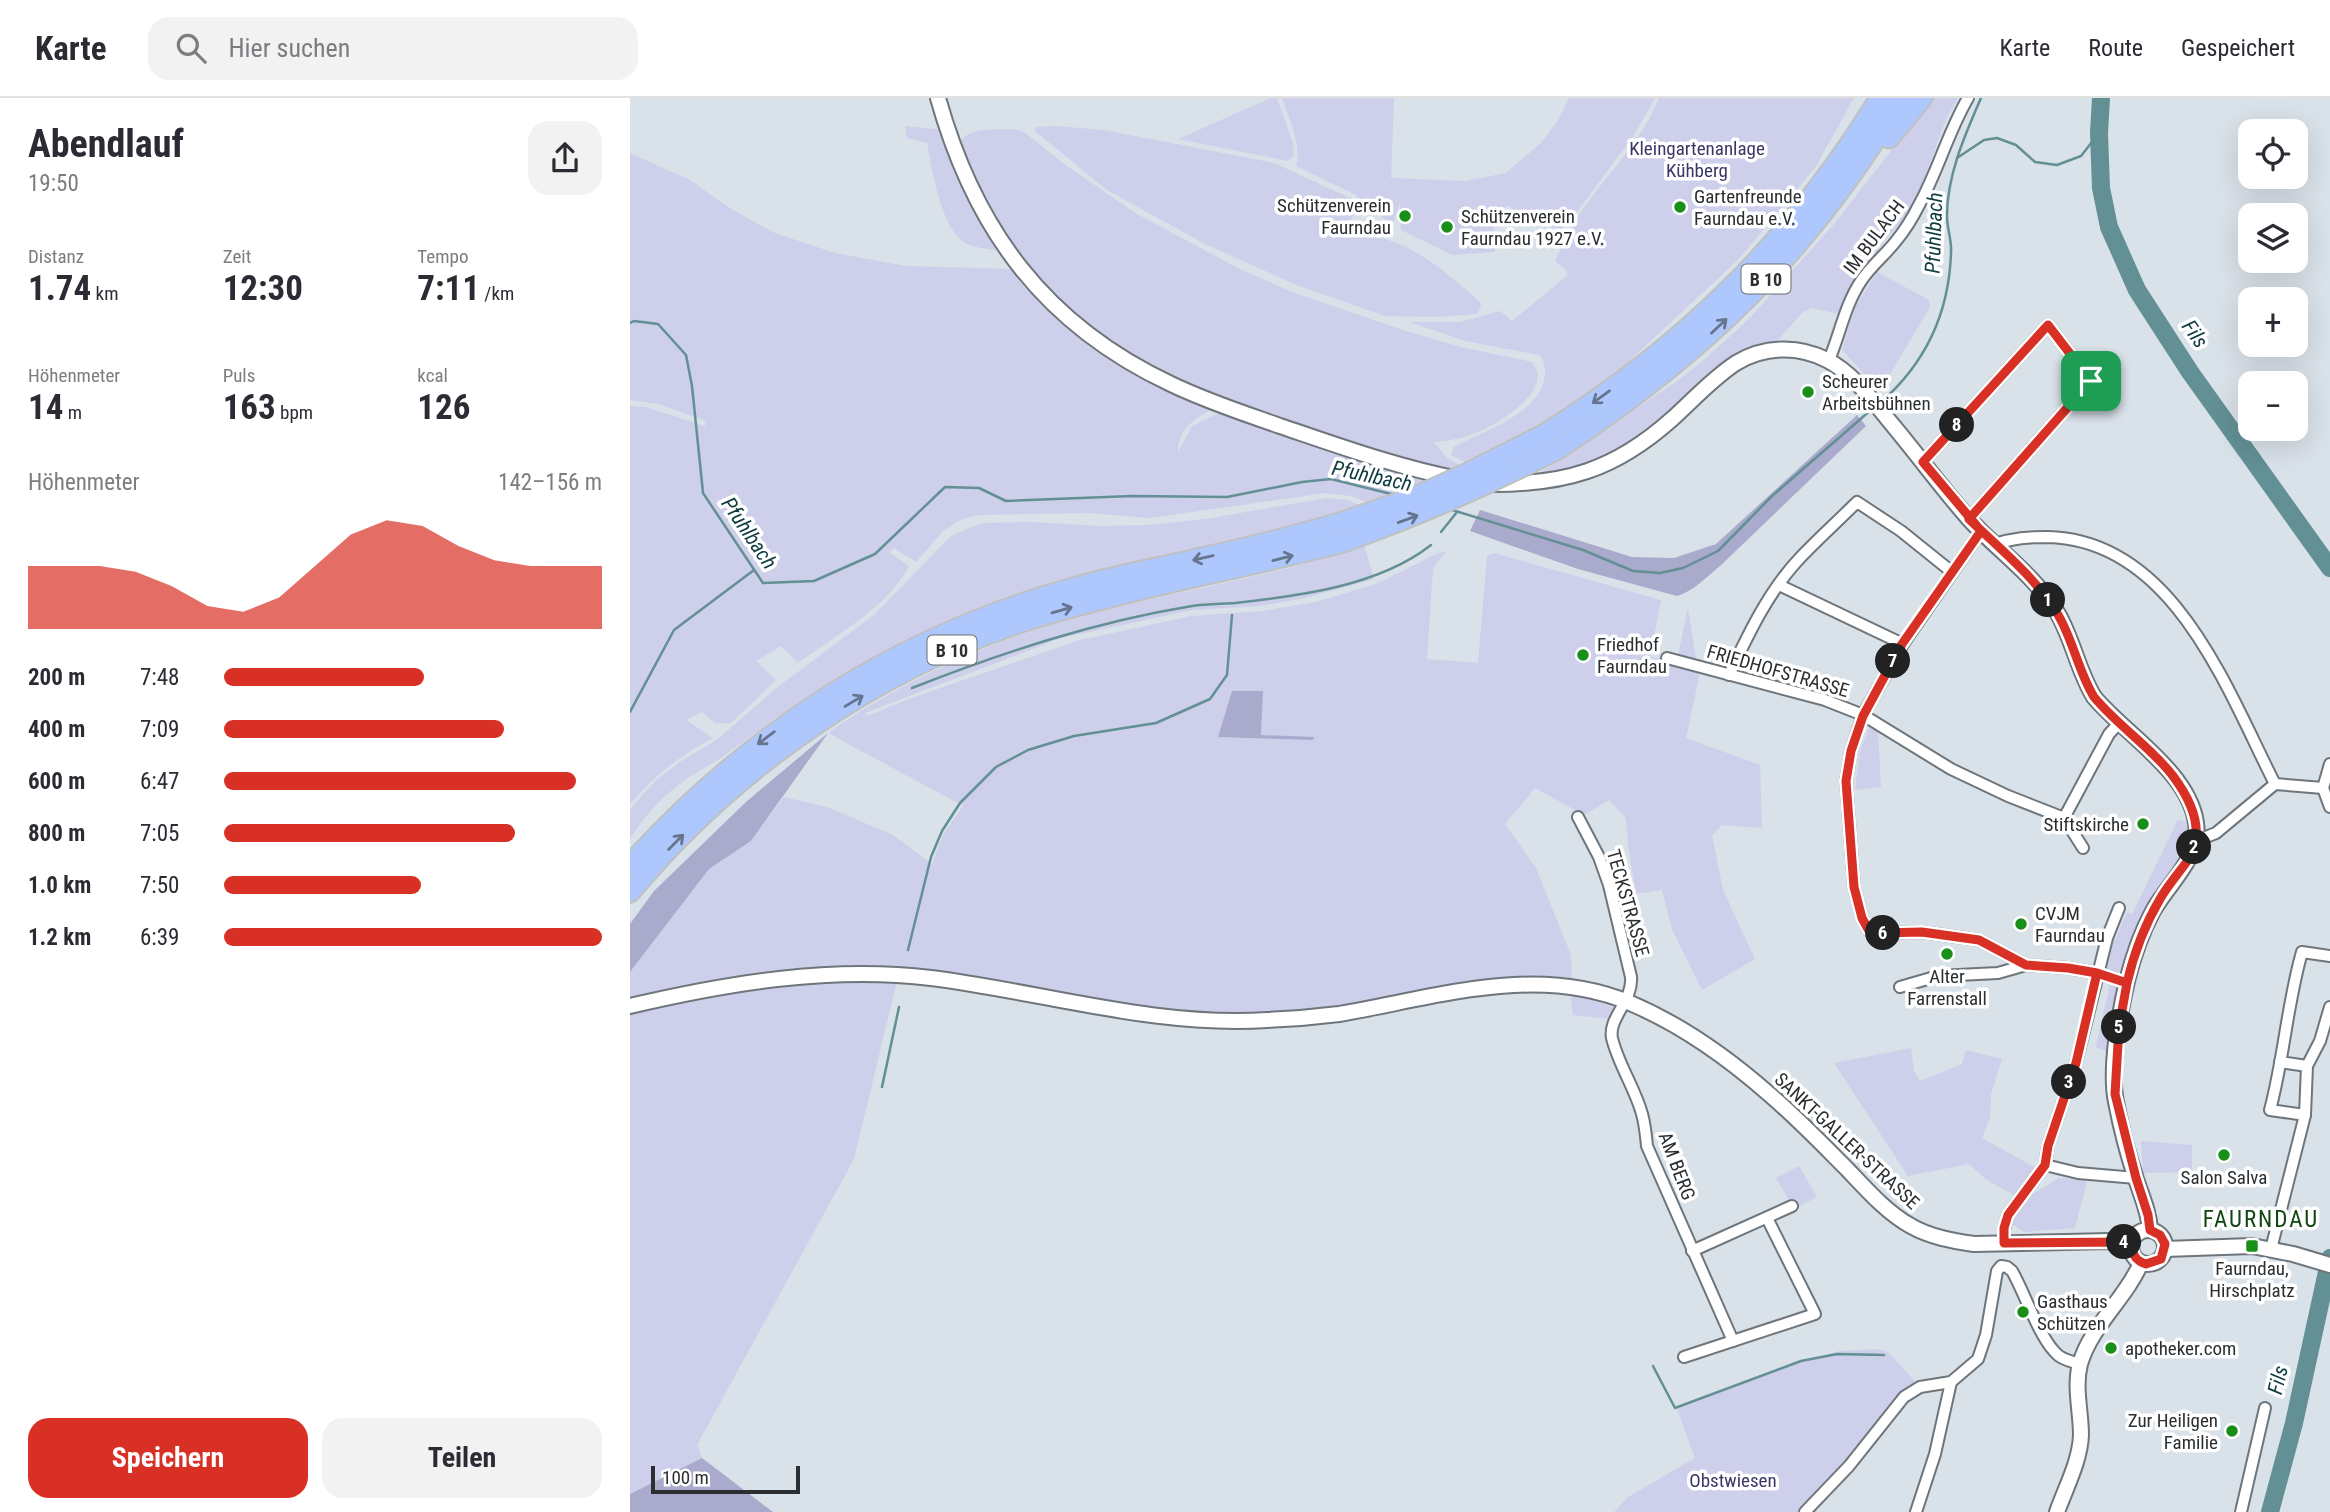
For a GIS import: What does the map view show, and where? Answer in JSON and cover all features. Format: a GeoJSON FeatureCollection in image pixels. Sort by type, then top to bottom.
{"type":"FeatureCollection","features":[{"type":"Feature","properties":{"kind":"highway","name":"B 10"},"geometry":{"type":"LineString","coordinates":[[1828,177],[1836,149],[1863,98]]}},
{"type":"Feature","properties":{"kind":"highway","name":"B 10"},"geometry":{"type":"LineString","coordinates":[[1552,441],[1698,321],[1766,253],[1828,177],[1880,98]]}},
{"type":"Feature","properties":{"kind":"highway","name":"B 10"},"geometry":{"type":"LineString","coordinates":[[630,865],[700,793],[743,755],[830,694],[913,649],[991,616],[1072,588],[1264,544],[1342,532],[1418,515],[1453,500],[1638,394],[1719,327],[1797,244],[1852,175],[1901,98]]}},
{"type":"Feature","properties":{"kind":"highway"},"geometry":{"type":"LineString","coordinates":[[1852,175],[1873,159],[1922,98]]}},
{"type":"Feature","properties":{"kind":"highway","name":"B 10"},"geometry":{"type":"LineString","coordinates":[[630,892],[708,810],[762,764],[837,711],[922,664],[978,639],[1080,604],[1281,558],[1342,532]]}},
{"type":"Feature","properties":{"kind":"street"},"geometry":{"type":"LineString","coordinates":[[938,98],[966,180],[986,220],[1010,256],[1074,324],[1129,362],[1172,385],[1225,407],[1343,448],[1428,473],[1483,484],[1530,484],[1606,465],[1651,438],[1735,364],[1755,354],[1793,349],[1829,360],[1839,367],[1872,400],[1969,519],[2038,586],[2059,615],[2087,686],[2105,710],[2173,776],[2193,810],[2196,841],[2189,858],[2151,914],[2135,952],[2127,983],[2117,1048],[2115,1094],[2150,1230]]}},
{"type":"Feature","properties":{"kind":"street","name":"IM BULACH"},"geometry":{"type":"LineString","coordinates":[[1829,360],[1847,309],[1860,284],[1914,215],[1927,192],[1952,126],[1968,98]]}},
{"type":"Feature","properties":{"kind":"street"},"geometry":{"type":"LineString","coordinates":[[1923,462],[2048,325],[2091,381],[1969,519]]}},
{"type":"Feature","properties":{"kind":"street"},"geometry":{"type":"LineString","coordinates":[[1729,675],[1752,626],[1779,584],[1798,560],[1857,502],[1901,531],[1952,572]]}},
{"type":"Feature","properties":{"kind":"street"},"geometry":{"type":"LineString","coordinates":[[1981,531],[1902,644],[1863,716],[1851,751],[1846,781],[1854,887],[1862,918],[1868,929],[1878,933],[1930,932],[1979,940],[2026,965]]}},
{"type":"Feature","properties":{"kind":"street"},"geometry":{"type":"LineString","coordinates":[[1995,544],[2017,537],[2071,538],[2091,543],[2121,558],[2161,589],[2204,644],[2275,784]]}},
{"type":"Feature","properties":{"kind":"street"},"geometry":{"type":"LineString","coordinates":[[1779,584],[1902,644]]}},
{"type":"Feature","properties":{"kind":"street","name":"FRIEDHOFSTRASSE"},"geometry":{"type":"LineString","coordinates":[[1667,658],[1825,700],[1863,716],[1951,769],[2007,796],[2064,818]]}},
{"type":"Feature","properties":{"kind":"street"},"geometry":{"type":"LineString","coordinates":[[2083,848],[2064,818],[2109,734],[2119,723]]}},
{"type":"Feature","properties":{"kind":"street"},"geometry":{"type":"LineString","coordinates":[[2330,764],[2323,789],[2330,807]]}},
{"type":"Feature","properties":{"kind":"street"},"geometry":{"type":"LineString","coordinates":[[2196,841],[2216,833],[2275,784],[2323,789]]}},
{"type":"Feature","properties":{"kind":"street","name":"TECKSTRASSE"},"geometry":{"type":"LineString","coordinates":[[1578,817],[1599,857],[1609,885],[1631,977],[1632,987],[1626,1002]]}},
{"type":"Feature","properties":{"kind":"street"},"geometry":{"type":"LineString","coordinates":[[2004,1243],[2004,1228],[2008,1215],[2045,1165],[2048,1146],[2076,1063],[2107,937],[2119,908]]}},
{"type":"Feature","properties":{"kind":"street"},"geometry":{"type":"LineString","coordinates":[[2305,1115],[2270,1110],[2291,991],[2302,952],[2330,956]]}},
{"type":"Feature","properties":{"kind":"street"},"geometry":{"type":"LineString","coordinates":[[1900,987],[1938,976],[1998,973],[2026,965],[2097,973],[2127,983]]}},
{"type":"Feature","properties":{"kind":"street","name":"SANKT-GALLER-STRASSE"},"geometry":{"type":"LineString","coordinates":[[630,1006],[730,985],[792,977],[857,974],[928,978],[995,987],[1124,1013],[1195,1020],[1265,1020],[1335,1014],[1479,988],[1559,985],[1601,993],[1626,1002],[1657,1016],[1714,1051],[1768,1093],[1865,1188],[1912,1227],[1954,1241],[2109,1241],[2132,1244]]}},
{"type":"Feature","properties":{"kind":"street","name":"AM BERG"},"geometry":{"type":"LineString","coordinates":[[1626,1002],[1614,1020],[1611,1035],[1642,1114],[1647,1146],[1732,1342]]}},
{"type":"Feature","properties":{"kind":"street"},"geometry":{"type":"LineString","coordinates":[[2271,1249],[2305,1115],[2307,1066],[2320,1041],[2330,1007]]}},
{"type":"Feature","properties":{"kind":"street"},"geometry":{"type":"LineString","coordinates":[[2280,1062],[2307,1066]]}},
{"type":"Feature","properties":{"kind":"street"},"geometry":{"type":"LineString","coordinates":[[2045,1165],[2078,1172],[2136,1178]]}},
{"type":"Feature","properties":{"kind":"street"},"geometry":{"type":"LineString","coordinates":[[1692,1251],[1792,1206]]}},
{"type":"Feature","properties":{"kind":"street"},"geometry":{"type":"LineString","coordinates":[[1684,1357],[1815,1314],[1767,1218]]}},
{"type":"Feature","properties":{"kind":"street"},"geometry":{"type":"LineString","coordinates":[[2150,1230],[2160,1235],[2165,1249],[2157,1262],[2146,1264],[2133,1255],[2132,1244],[2136,1236],[2150,1230]]}},
{"type":"Feature","properties":{"kind":"street"},"geometry":{"type":"LineString","coordinates":[[2165,1249],[2236,1245],[2271,1249],[2330,1265]]}},
{"type":"Feature","properties":{"kind":"street"},"geometry":{"type":"LineString","coordinates":[[2057,1512],[2076,1462],[2081,1437],[2078,1383],[2080,1364],[2096,1333],[2135,1277],[2141,1262]]}},
{"type":"Feature","properties":{"kind":"street"},"geometry":{"type":"LineString","coordinates":[[1805,1512],[1854,1460],[1904,1397],[1920,1387],[1951,1382],[1974,1364],[1982,1353],[1997,1271],[2001,1266],[2009,1268],[2055,1352],[2068,1361],[2080,1364]]}},
{"type":"Feature","properties":{"kind":"street"},"geometry":{"type":"LineString","coordinates":[[1916,1512],[1935,1454],[1951,1382]]}},
{"type":"Feature","properties":{"kind":"street"},"geometry":{"type":"LineString","coordinates":[[2241,1512],[2265,1408]]}},
{"type":"Feature","properties":{"kind":"green space"},"geometry":{"type":"Polygon","coordinates":[[[1271,98],[1277,98],[1293,143],[1294,155],[1288,161],[1178,139],[1271,98]]]}},
{"type":"Feature","properties":{"kind":"green space"},"geometry":{"type":"Polygon","coordinates":[[[1282,98],[1394,98],[1391,178],[1466,181],[1506,173],[1541,143],[1559,119],[1569,98],[1655,98],[1634,135],[1568,224],[1559,230],[1507,205],[1494,224],[1495,252],[1452,255],[1401,230],[1400,203],[1392,225],[1354,194],[1296,166],[1296,140],[1282,98]]]}},
{"type":"Feature","properties":{"kind":"green space","name":"Kleingartenanlage Kühberg"},"geometry":{"type":"Polygon","coordinates":[[[1659,98],[1854,98],[1816,166],[1739,259],[1614,375],[1564,411],[1498,449],[1467,463],[1451,455],[1454,447],[1509,420],[1533,400],[1541,389],[1545,375],[1544,362],[1539,355],[1465,341],[1410,322],[1460,322],[1500,311],[1512,321],[1568,275],[1555,261],[1564,242],[1583,209],[1644,128],[1659,98]]]}},
{"type":"Feature","properties":{"kind":"green space"},"geometry":{"type":"Polygon","coordinates":[[[1932,98],[1958,98],[1946,119],[1908,213],[1863,268],[1839,314],[1812,308],[1803,312],[1776,342],[1752,348],[1736,358],[1649,432],[1619,452],[1567,471],[1538,474],[1676,382],[1750,318],[1835,223],[1932,98]]]}},
{"type":"Feature","properties":{"kind":"green space"},"geometry":{"type":"Polygon","coordinates":[[[905,126],[943,130],[980,215],[1000,251],[967,244],[958,237],[950,226],[939,198],[927,143],[907,138],[905,126]]]}},
{"type":"Feature","properties":{"kind":"green space"},"geometry":{"type":"Polygon","coordinates":[[[1036,127],[1104,130],[1274,163],[1361,203],[1349,223],[1354,234],[1385,239],[1424,257],[1448,274],[1480,302],[1481,306],[1477,314],[1436,317],[1385,316],[1299,286],[1205,244],[1107,190],[1035,131],[1036,127]]]}},
{"type":"Feature","properties":{"kind":"green space"},"geometry":{"type":"Polygon","coordinates":[[[1013,129],[1024,132],[1067,166],[1137,214],[1236,267],[1292,292],[1409,332],[1461,347],[1532,362],[1537,374],[1535,386],[1528,398],[1516,409],[1486,428],[1461,438],[1434,442],[1448,459],[1462,466],[1447,472],[1229,403],[1174,381],[1107,342],[1043,287],[988,213],[958,145],[962,139],[974,132],[1013,129]]]}},
{"type":"Feature","properties":{"kind":"green space"},"geometry":{"type":"Polygon","coordinates":[[[630,153],[690,180],[731,209],[775,233],[835,253],[906,266],[1013,269],[1061,321],[1085,341],[1139,374],[1216,407],[1190,424],[1181,436],[1178,452],[1192,426],[1224,411],[1433,479],[1371,504],[1351,496],[1326,493],[1150,518],[1088,513],[980,515],[962,519],[943,531],[916,562],[894,548],[889,552],[909,566],[888,595],[860,620],[798,663],[781,646],[756,661],[776,680],[731,723],[715,723],[702,712],[686,720],[713,738],[668,767],[630,804],[630,406],[645,407],[705,426],[706,421],[659,404],[630,400],[630,153]]]}},
{"type":"Feature","properties":{"kind":"green space"},"geometry":{"type":"Polygon","coordinates":[[[1877,272],[1929,300],[1930,307],[1880,391],[1842,350],[1854,309],[1877,272]]]}},
{"type":"Feature","properties":{"kind":"green space"},"geometry":{"type":"Polygon","coordinates":[[[1327,498],[1348,500],[1361,506],[1047,584],[979,607],[905,641],[799,703],[679,784],[656,806],[630,839],[630,809],[656,780],[718,739],[775,689],[874,615],[950,537],[966,529],[984,523],[1150,525],[1205,519],[1327,498]]]}},
{"type":"Feature","properties":{"kind":"green space"},"geometry":{"type":"Polygon","coordinates":[[[1364,545],[1374,579],[1305,598],[1260,606],[1192,610],[1061,638],[865,713],[867,716],[911,698],[1080,640],[1192,616],[1262,611],[1316,602],[1376,584],[1447,551],[1433,568],[1427,659],[1478,663],[1487,556],[1494,553],[1661,600],[1650,657],[1677,660],[1688,608],[1699,677],[1686,738],[1760,765],[1762,828],[1722,825],[1712,835],[1723,890],[1755,959],[1702,990],[1672,929],[1662,890],[1636,894],[1626,818],[1609,800],[1584,815],[1535,788],[1505,824],[1536,868],[1571,955],[1572,980],[1525,979],[1335,1014],[1195,1020],[907,976],[897,981],[854,1159],[697,1445],[702,1458],[630,1494],[630,972],[709,869],[751,841],[784,797],[827,807],[893,835],[932,864],[944,833],[963,806],[828,733],[858,713],[953,662],[1020,635],[1123,605],[1261,575],[1364,545]],[[1263,691],[1218,737],[1313,740],[1261,735],[1263,691]]]}},
{"type":"Feature","properties":{"kind":"green space"},"geometry":{"type":"Polygon","coordinates":[[[1869,727],[1878,732],[1881,787],[1855,790],[1859,754],[1869,727]]]}},
{"type":"Feature","properties":{"kind":"green space"},"geometry":{"type":"Polygon","coordinates":[[[2178,820],[2196,824],[2196,841],[2162,895],[2127,983],[2097,973],[2107,938],[2115,940],[2127,912],[2132,914],[2178,820]]]}},
{"type":"Feature","properties":{"kind":"green space"},"geometry":{"type":"Polygon","coordinates":[[[2111,979],[2119,982],[2110,1053],[2096,1047],[2111,979]]]}},
{"type":"Feature","properties":{"kind":"green space"},"geometry":{"type":"Polygon","coordinates":[[[1573,992],[1613,1008],[1610,1019],[1573,1015],[1573,992]]]}},
{"type":"Feature","properties":{"kind":"green space"},"geometry":{"type":"Polygon","coordinates":[[[1911,1048],[1914,1071],[1920,1081],[1962,1064],[1966,1050],[2002,1059],[1991,1094],[1990,1118],[1982,1138],[2036,1168],[2016,1196],[1988,1181],[1969,1164],[1908,1176],[1834,1063],[1911,1048]]]}},
{"type":"Feature","properties":{"kind":"green space"},"geometry":{"type":"Polygon","coordinates":[[[2141,1141],[2192,1145],[2192,1172],[2143,1173],[2141,1141]]]}},
{"type":"Feature","properties":{"kind":"green space"},"geometry":{"type":"Polygon","coordinates":[[[1799,1166],[1817,1197],[1794,1209],[1776,1178],[1799,1166]]]}},
{"type":"Feature","properties":{"kind":"green space"},"geometry":{"type":"Polygon","coordinates":[[[2059,1178],[2087,1181],[2075,1228],[2024,1232],[2010,1222],[2033,1194],[2059,1178]]]}},
{"type":"Feature","properties":{"kind":"green space","name":"Obstwiesen"},"geometry":{"type":"Polygon","coordinates":[[[1880,1349],[1889,1353],[1920,1387],[1805,1512],[1614,1512],[1628,1497],[1695,1458],[1677,1409],[1807,1360],[1840,1351],[1880,1349]]]}},
{"type":"Feature","properties":{"kind":"shaded area"},"geometry":{"type":"Polygon","coordinates":[[[1857,415],[1866,426],[1720,566],[1694,587],[1677,596],[1578,569],[1470,531],[1480,510],[1632,557],[1674,558],[1716,544],[1857,415]]]}},
{"type":"Feature","properties":{"kind":"shaded area"},"geometry":{"type":"Polygon","coordinates":[[[1232,691],[1263,691],[1261,735],[1314,737],[1313,740],[1218,737],[1232,691]]]}},
{"type":"Feature","properties":{"kind":"shaded area"},"geometry":{"type":"Polygon","coordinates":[[[828,733],[751,841],[709,869],[630,972],[630,924],[654,891],[746,802],[828,733]]]}},
{"type":"Feature","properties":{"kind":"shaded area"},"geometry":{"type":"Polygon","coordinates":[[[702,1458],[773,1512],[630,1512],[630,1494],[702,1458]]]}},
{"type":"Feature","properties":{"kind":"waterway","name":"Pfuhlbach"},"geometry":{"type":"LineString","coordinates":[[1880,403],[1910,372],[1940,317],[1951,253],[1947,216],[1950,185],[1958,156],[1981,98]]}},
{"type":"Feature","properties":{"kind":"waterway","name":"Fils"},"geometry":{"type":"LineString","coordinates":[[2101,98],[2101,188],[2109,227],[2137,290],[2190,372],[2330,568]]}},
{"type":"Feature","properties":{"kind":"waterway"},"geometry":{"type":"LineString","coordinates":[[1957,158],[1984,140],[1997,138],[2016,145],[2035,162],[2057,165],[2081,156],[2099,133]]}},
{"type":"Feature","properties":{"kind":"waterway","name":"Pfuhlbach"},"geometry":{"type":"LineString","coordinates":[[630,323],[634,321],[658,324],[686,355],[692,386],[703,493],[763,583],[814,581],[875,554],[945,487],[979,488],[1006,501],[1132,496],[1227,497],[1331,479],[1395,495]]}},
{"type":"Feature","properties":{"kind":"waterway","name":"Pfuhlbach"},"geometry":{"type":"LineString","coordinates":[[1449,509],[1583,550],[1633,571],[1660,573],[1683,568],[1718,551],[1772,496],[1872,409]]}},
{"type":"Feature","properties":{"kind":"waterway"},"geometry":{"type":"LineString","coordinates":[[1441,532],[1457,512]]}},
{"type":"Feature","properties":{"kind":"waterway"},"geometry":{"type":"LineString","coordinates":[[912,688],[1015,650],[1120,620],[1192,606],[1260,600],[1338,587],[1387,570],[1431,545]]}},
{"type":"Feature","properties":{"kind":"waterway"},"geometry":{"type":"LineString","coordinates":[[630,712],[674,630],[754,570]]}},
{"type":"Feature","properties":{"kind":"waterway"},"geometry":{"type":"LineString","coordinates":[[908,950],[931,857],[942,831],[960,803],[996,767],[1028,750],[1074,736],[1156,723],[1210,699],[1227,675],[1232,615]]}},
{"type":"Feature","properties":{"kind":"waterway"},"geometry":{"type":"LineString","coordinates":[[882,1087],[899,1007]]}},
{"type":"Feature","properties":{"kind":"waterway","name":"Fils"},"geometry":{"type":"LineString","coordinates":[[2270,1512],[2294,1423],[2330,1258]]}},
{"type":"Feature","properties":{"kind":"waterway"},"geometry":{"type":"LineString","coordinates":[[1653,1366],[1675,1408],[1801,1361],[1837,1354],[1884,1355]]}},
{"type":"Feature","properties":{"kind":"place","name":"Gartenfreunde Faurndau e.V."},"geometry":{"type":"Point","coordinates":[1680,207]}},
{"type":"Feature","properties":{"kind":"place","name":"Schützenverein Faurndau"},"geometry":{"type":"Point","coordinates":[1405,216]}},
{"type":"Feature","properties":{"kind":"place","name":"Schützenverein Faurndau 1927 e.V."},"geometry":{"type":"Point","coordinates":[1447,227]}},
{"type":"Feature","properties":{"kind":"place","name":"Scheurer Arbeitsbühnen"},"geometry":{"type":"Point","coordinates":[1808,392]}},
{"type":"Feature","properties":{"kind":"place","name":"Friedhof Faurndau"},"geometry":{"type":"Point","coordinates":[1583,655]}},
{"type":"Feature","properties":{"kind":"place","name":"Stiftskirche"},"geometry":{"type":"Point","coordinates":[2143,824]}},
{"type":"Feature","properties":{"kind":"place","name":"CVJM Faurndau"},"geometry":{"type":"Point","coordinates":[2021,924]}},
{"type":"Feature","properties":{"kind":"place","name":"Alter Farrenstall"},"geometry":{"type":"Point","coordinates":[1947,954]}},
{"type":"Feature","properties":{"kind":"place","name":"Salon Salva"},"geometry":{"type":"Point","coordinates":[2224,1155]}},
{"type":"Feature","properties":{"kind":"place","name":"Faurndau, Hirschplatz"},"geometry":{"type":"Point","coordinates":[2252,1246]}},
{"type":"Feature","properties":{"kind":"place","name":"Gasthaus Schützen"},"geometry":{"type":"Point","coordinates":[2023,1312]}},
{"type":"Feature","properties":{"kind":"place","name":"apotheker.com"},"geometry":{"type":"Point","coordinates":[2111,1348]}},
{"type":"Feature","properties":{"kind":"place","name":"Zur Heiligen Familie"},"geometry":{"type":"Point","coordinates":[2232,1431]}},
{"type":"Feature","properties":{"kind":"district","name":"FAURNDAU"},"geometry":{"type":"Point","coordinates":[2261,1219]}},
{"type":"Feature","properties":{"kind":"route"},"geometry":{"type":"LineString","coordinates":[[2091,381],[1969,519],[2038,586],[2059,615],[2087,686],[2094,697],[2173,776],[2193,810],[2196,841],[2189,858],[2162,895],[2141,934],[2127,983],[2097,973],[2076,1063],[2048,1146],[2045,1165],[2008,1215],[2004,1228],[2004,1243],[2127,1242],[2132,1244],[2133,1255],[2137,1259],[2151,1264],[2161,1259],[2165,1244],[2160,1235],[2150,1230],[2115,1094],[2119,1027],[2127,983],[2097,973],[2026,965],[1979,940],[1922,932],[1878,933],[1868,929],[1862,918],[1854,887],[1850,840],[1846,781],[1851,751],[1863,716],[1902,644],[1981,531],[1969,519],[1923,462],[2048,325],[2091,381]]}}]}
